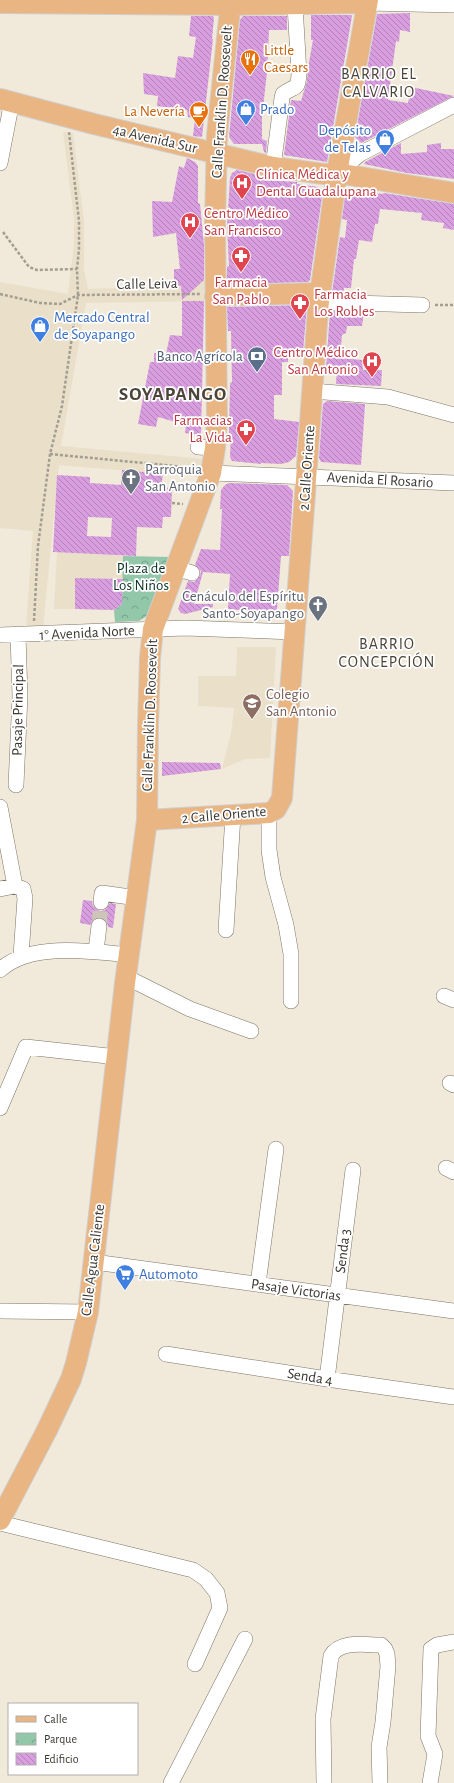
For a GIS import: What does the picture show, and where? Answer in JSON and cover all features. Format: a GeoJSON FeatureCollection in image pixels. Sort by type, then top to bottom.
{"type":"FeatureCollection","features":[{"type":"Feature","properties":{"kind":"main road"},"geometry":{"type":"LineString","coordinates":[[0,3],[113,2],[296,5],[367,2]]}},
{"type":"Feature","properties":{"kind":"main road","name":"2 Calle Oriente"},"geometry":{"type":"LineString","coordinates":[[147,820],[269,813],[276,809],[282,798],[312,391],[310,359],[336,173],[367,2]]}},
{"type":"Feature","properties":{"kind":"main road","name":"Calle Franklin D. Roosevelt"},"geometry":{"type":"LineString","coordinates":[[126,980],[147,820],[148,718],[150,657],[153,629],[184,570],[178,545],[193,507],[211,473],[207,448],[217,420],[215,296],[216,153],[230,3]]}},
{"type":"Feature","properties":{"kind":"main road","name":"4a Avenida Sur"},"geometry":{"type":"LineString","coordinates":[[6,100],[94,124],[273,167],[324,174],[336,173],[454,193]]}},
{"type":"Feature","properties":{"kind":"main road"},"geometry":{"type":"LineString","coordinates":[[215,296],[319,298]]}},
{"type":"Feature","properties":{"kind":"main road","name":"Calle Agua Caliente"},"geometry":{"type":"LineString","coordinates":[[0,1520],[5,1496],[47,1430],[71,1379],[88,1312],[126,980]]}},
{"type":"Feature","properties":{"kind":"street"},"geometry":{"type":"LineString","coordinates":[[367,2],[454,4]]}},
{"type":"Feature","properties":{"kind":"street"},"geometry":{"type":"LineString","coordinates":[[273,167],[283,94],[295,88],[298,84],[299,74],[296,5]]}},
{"type":"Feature","properties":{"kind":"street"},"geometry":{"type":"LineString","coordinates":[[0,163],[6,100]]}},
{"type":"Feature","properties":{"kind":"street"},"geometry":{"type":"LineString","coordinates":[[336,173],[360,154],[454,106]]}},
{"type":"Feature","properties":{"kind":"street"},"geometry":{"type":"LineString","coordinates":[[319,298],[422,305]]}},
{"type":"Feature","properties":{"kind":"street"},"geometry":{"type":"LineString","coordinates":[[312,391],[388,397],[411,402],[454,415]]}},
{"type":"Feature","properties":{"kind":"street","name":"Avenida El Rosario"},"geometry":{"type":"LineString","coordinates":[[211,473],[454,483]]}},
{"type":"Feature","properties":{"kind":"street","name":"1° Avenida Norte"},"geometry":{"type":"LineString","coordinates":[[0,636],[185,628],[227,623],[294,632]]}},
{"type":"Feature","properties":{"kind":"street","name":"Pasaje Principal"},"geometry":{"type":"LineString","coordinates":[[16,785],[20,696],[18,635]]}},
{"type":"Feature","properties":{"kind":"street"},"geometry":{"type":"LineString","coordinates":[[0,807],[15,886]]}},
{"type":"Feature","properties":{"kind":"street"},"geometry":{"type":"LineString","coordinates":[[269,813],[269,850],[273,877],[286,925],[291,954],[291,1001]]}},
{"type":"Feature","properties":{"kind":"street"},"geometry":{"type":"LineString","coordinates":[[226,930],[233,815]]}},
{"type":"Feature","properties":{"kind":"street"},"geometry":{"type":"LineString","coordinates":[[0,889],[15,886],[23,889],[25,898],[21,956]]}},
{"type":"Feature","properties":{"kind":"street"},"geometry":{"type":"LineString","coordinates":[[101,902],[102,893],[137,898]]}},
{"type":"Feature","properties":{"kind":"street"},"geometry":{"type":"LineString","coordinates":[[96,952],[99,926]]}},
{"type":"Feature","properties":{"kind":"street"},"geometry":{"type":"LineString","coordinates":[[0,970],[21,956],[73,950],[129,955]]}},
{"type":"Feature","properties":{"kind":"street"},"geometry":{"type":"LineString","coordinates":[[126,980],[190,1009],[251,1031]]}},
{"type":"Feature","properties":{"kind":"street"},"geometry":{"type":"LineString","coordinates":[[0,1108],[26,1047],[117,1057]]}},
{"type":"Feature","properties":{"kind":"street"},"geometry":{"type":"LineString","coordinates":[[258,1284],[276,1149]]}},
{"type":"Feature","properties":{"kind":"street","name":"Senda 3"},"geometry":{"type":"LineString","coordinates":[[327,1379],[353,1170]]}},
{"type":"Feature","properties":{"kind":"street","name":"Pasaje Victorias"},"geometry":{"type":"LineString","coordinates":[[94,1262],[454,1311]]}},
{"type":"Feature","properties":{"kind":"street"},"geometry":{"type":"LineString","coordinates":[[0,1311],[88,1312]]}},
{"type":"Feature","properties":{"kind":"street","name":"Senda 4"},"geometry":{"type":"LineString","coordinates":[[166,1354],[454,1397]]}},
{"type":"Feature","properties":{"kind":"street"},"geometry":{"type":"LineString","coordinates":[[0,1523],[194,1570],[206,1579],[217,1593],[220,1608],[195,1664]]}},
{"type":"Feature","properties":{"kind":"street"},"geometry":{"type":"LineString","coordinates":[[171,1783],[245,1639]]}},
{"type":"Feature","properties":{"kind":"street"},"geometry":{"type":"LineString","coordinates":[[430,1783],[435,1754],[428,1736],[431,1649],[437,1645],[454,1642]]}},
{"type":"Feature","properties":{"kind":"street"},"geometry":{"type":"LineString","coordinates":[[324,1783],[323,1719],[331,1656],[334,1650],[341,1646],[380,1645],[385,1649],[387,1654],[388,1666],[383,1722],[379,1747],[380,1783]]}},
{"type":"Feature","properties":{"kind":"path"},"geometry":{"type":"LineString","coordinates":[[33,635],[38,546],[50,454],[62,406],[78,295],[77,269],[79,221],[67,116]]}},
{"type":"Feature","properties":{"kind":"path"},"geometry":{"type":"LineString","coordinates":[[3,232],[29,267],[37,270],[77,269]]}},
{"type":"Feature","properties":{"kind":"path"},"geometry":{"type":"LineString","coordinates":[[0,294],[40,303],[60,304],[78,295]]}},
{"type":"Feature","properties":{"kind":"path","name":"Calle Leiva"},"geometry":{"type":"LineString","coordinates":[[78,295],[207,294],[215,296]]}},
{"type":"Feature","properties":{"kind":"path"},"geometry":{"type":"LineString","coordinates":[[422,305],[454,305]]}},
{"type":"Feature","properties":{"kind":"path"},"geometry":{"type":"LineString","coordinates":[[50,454],[204,469],[211,473]]}},
{"type":"Feature","properties":{"kind":"path"},"geometry":{"type":"LineString","coordinates":[[172,503],[193,507]]}},
{"type":"Feature","properties":{"kind":"shaded area","name":"Mercado Central de Soyapango"},"geometry":{"type":"Polygon","coordinates":[[[63,132],[73,133],[84,222],[84,269],[88,289],[198,285],[205,279],[205,301],[86,303],[61,446],[204,459],[200,477],[59,465],[43,627],[26,627],[33,531],[0,528],[0,282],[68,294],[74,244],[74,219],[63,132]]]}},
{"type":"Feature","properties":{"kind":"shaded area"},"geometry":{"type":"Polygon","coordinates":[[[57,552],[123,556],[123,579],[75,578],[75,609],[54,609],[57,552]]]}},
{"type":"Feature","properties":{"kind":"shaded area","name":"Colegio San Antonio"},"geometry":{"type":"Polygon","coordinates":[[[237,647],[276,647],[270,758],[245,759],[222,769],[231,733],[234,708],[198,706],[198,676],[236,676],[237,647]]]}},
{"type":"Feature","properties":{"kind":"green space","name":"Plaza de Los Niños"},"geometry":{"type":"Polygon","coordinates":[[[123,556],[170,557],[147,616],[139,621],[115,622],[114,610],[122,604],[123,556]]]}},
{"type":"Feature","properties":{"kind":"building"},"geometry":{"type":"Polygon","coordinates":[[[410,13],[410,32],[400,30],[399,42],[396,41],[388,100],[408,103],[411,87],[454,96],[361,143],[355,137],[377,14],[410,13]]]}},
{"type":"Feature","properties":{"kind":"building"},"geometry":{"type":"Polygon","coordinates":[[[311,15],[352,16],[327,162],[284,155],[291,100],[301,101],[307,81],[313,40],[311,40],[311,15]]]}},
{"type":"Feature","properties":{"kind":"building"},"geometry":{"type":"Polygon","coordinates":[[[191,16],[213,16],[214,18],[202,137],[193,136],[195,118],[188,117],[187,110],[157,106],[158,96],[144,94],[143,73],[175,78],[178,56],[193,58],[196,37],[189,36],[191,16]]]}},
{"type":"Feature","properties":{"kind":"building"},"geometry":{"type":"Polygon","coordinates":[[[243,16],[287,16],[287,30],[269,30],[267,72],[262,117],[262,139],[267,141],[266,153],[264,152],[262,144],[234,144],[229,137],[240,20],[243,16]]]}},
{"type":"Feature","properties":{"kind":"building"},"geometry":{"type":"Polygon","coordinates":[[[401,143],[401,154],[427,152],[427,145],[441,143],[441,149],[454,149],[454,179],[407,173],[364,164],[365,162],[401,143]]]}},
{"type":"Feature","properties":{"kind":"building"},"geometry":{"type":"Polygon","coordinates":[[[187,158],[195,162],[198,166],[198,203],[200,204],[204,245],[204,280],[182,300],[181,286],[174,286],[174,269],[180,269],[176,233],[153,237],[152,201],[172,202],[179,166],[184,168],[187,158]]]}},
{"type":"Feature","properties":{"kind":"building"},"geometry":{"type":"Polygon","coordinates":[[[237,170],[258,175],[257,177],[265,178],[265,180],[297,182],[297,184],[318,187],[323,190],[310,280],[308,282],[231,284],[227,281],[227,267],[229,266],[227,226],[230,178],[232,173],[237,170]]]}},
{"type":"Feature","properties":{"kind":"building"},"geometry":{"type":"Polygon","coordinates":[[[346,189],[382,194],[384,193],[454,204],[454,230],[443,228],[444,223],[421,220],[422,213],[380,209],[378,224],[375,224],[372,242],[359,240],[356,259],[354,259],[351,288],[344,288],[343,294],[332,293],[340,237],[345,238],[347,220],[342,219],[346,189]]]}},
{"type":"Feature","properties":{"kind":"building"},"geometry":{"type":"Polygon","coordinates":[[[182,301],[204,301],[201,435],[185,433],[186,425],[158,417],[156,427],[138,424],[150,362],[154,362],[154,353],[166,354],[170,335],[182,336],[182,301]]]}},
{"type":"Feature","properties":{"kind":"building"},"geometry":{"type":"Polygon","coordinates":[[[307,305],[303,352],[288,351],[288,362],[282,362],[282,395],[274,395],[274,419],[299,422],[296,456],[289,462],[281,464],[261,464],[232,461],[230,457],[231,434],[229,433],[230,383],[232,382],[231,331],[228,331],[227,307],[307,305]]]}},
{"type":"Feature","properties":{"kind":"building"},"geometry":{"type":"Polygon","coordinates":[[[330,311],[364,312],[362,326],[347,326],[346,333],[342,335],[340,358],[362,360],[363,370],[382,370],[381,386],[336,384],[337,369],[326,369],[330,311]]]}},
{"type":"Feature","properties":{"kind":"building"},"geometry":{"type":"Polygon","coordinates":[[[327,401],[365,404],[361,465],[321,462],[319,458],[323,404],[327,401]]]}},
{"type":"Feature","properties":{"kind":"building"},"geometry":{"type":"Polygon","coordinates":[[[122,470],[163,474],[161,487],[172,488],[171,517],[163,517],[162,528],[137,527],[136,556],[53,552],[57,475],[90,477],[90,483],[121,485],[122,470]],[[88,517],[87,536],[111,537],[112,518],[88,517]]]}},
{"type":"Feature","properties":{"kind":"building"},"geometry":{"type":"Polygon","coordinates":[[[229,483],[287,485],[293,491],[289,556],[281,556],[275,619],[240,617],[240,610],[228,609],[230,574],[203,572],[194,604],[213,604],[213,607],[185,614],[181,613],[178,609],[188,581],[194,582],[200,576],[201,571],[195,565],[201,549],[220,550],[222,509],[220,509],[221,490],[229,483]]]}},
{"type":"Feature","properties":{"kind":"building"},"geometry":{"type":"Polygon","coordinates":[[[75,578],[123,579],[122,604],[114,610],[75,609],[75,578]]]}},
{"type":"Feature","properties":{"kind":"building"},"geometry":{"type":"Polygon","coordinates":[[[162,762],[220,763],[221,769],[162,776],[162,762]]]}},
{"type":"Feature","properties":{"kind":"building"},"geometry":{"type":"Polygon","coordinates":[[[83,900],[92,901],[93,906],[100,911],[105,910],[110,903],[116,904],[113,928],[108,927],[107,922],[100,917],[95,918],[90,925],[80,923],[83,900]]]}},
{"type":"Feature","properties":{"kind":"tunnel"},"geometry":{"type":"LineString","coordinates":[[99,926],[101,902]]}},
{"type":"Feature","properties":{"kind":"place","name":"Little Caesars"},"geometry":{"type":"Point","coordinates":[250,76]}},
{"type":"Feature","properties":{"kind":"place","name":"Prado"},"geometry":{"type":"Point","coordinates":[246,126]}},
{"type":"Feature","properties":{"kind":"place","name":"La Nevería"},"geometry":{"type":"Point","coordinates":[199,128]}},
{"type":"Feature","properties":{"kind":"place","name":"Depósito de Telas"},"geometry":{"type":"Point","coordinates":[385,156]}},
{"type":"Feature","properties":{"kind":"place","name":"Clínica Médica y Dental Guadalupana"},"geometry":{"type":"Point","coordinates":[242,200]}},
{"type":"Feature","properties":{"kind":"place","name":"Centro Médico San Francisco"},"geometry":{"type":"Point","coordinates":[190,239]}},
{"type":"Feature","properties":{"kind":"place","name":"Farmacia San Pablo"},"geometry":{"type":"Point","coordinates":[241,273]}},
{"type":"Feature","properties":{"kind":"place","name":"Farmacia Los Robles"},"geometry":{"type":"Point","coordinates":[300,320]}},
{"type":"Feature","properties":{"kind":"place","name":"Mercado Central de Soyapango"},"geometry":{"type":"Point","coordinates":[40,343]}},
{"type":"Feature","properties":{"kind":"place","name":"Banco Agrícola"},"geometry":{"type":"Point","coordinates":[257,373]}},
{"type":"Feature","properties":{"kind":"place","name":"Centro Médico San Antonio"},"geometry":{"type":"Point","coordinates":[372,378]}},
{"type":"Feature","properties":{"kind":"place","name":"Farmacias La Vida"},"geometry":{"type":"Point","coordinates":[246,446]}},
{"type":"Feature","properties":{"kind":"place","name":"Parroquia San Antonio"},"geometry":{"type":"Point","coordinates":[131,495]}},
{"type":"Feature","properties":{"kind":"place","name":"Cenáculo del Espíritu Santo-Soyapango"},"geometry":{"type":"Point","coordinates":[318,622]}},
{"type":"Feature","properties":{"kind":"place","name":"Colegio San Antonio"},"geometry":{"type":"Point","coordinates":[252,720]}},
{"type":"Feature","properties":{"kind":"place","name":"Automoto"},"geometry":{"type":"Point","coordinates":[125,1291]}},
{"type":"Feature","properties":{"kind":"district","name":"BARRIO EL CALVARIO"},"geometry":{"type":"Point","coordinates":[379,83]}},
{"type":"Feature","properties":{"kind":"district","name":"SOYAPANGO"},"geometry":{"type":"Point","coordinates":[173,394]}},
{"type":"Feature","properties":{"kind":"district","name":"BARRIO CONCEPCIÓN"},"geometry":{"type":"Point","coordinates":[387,653]}}]}
